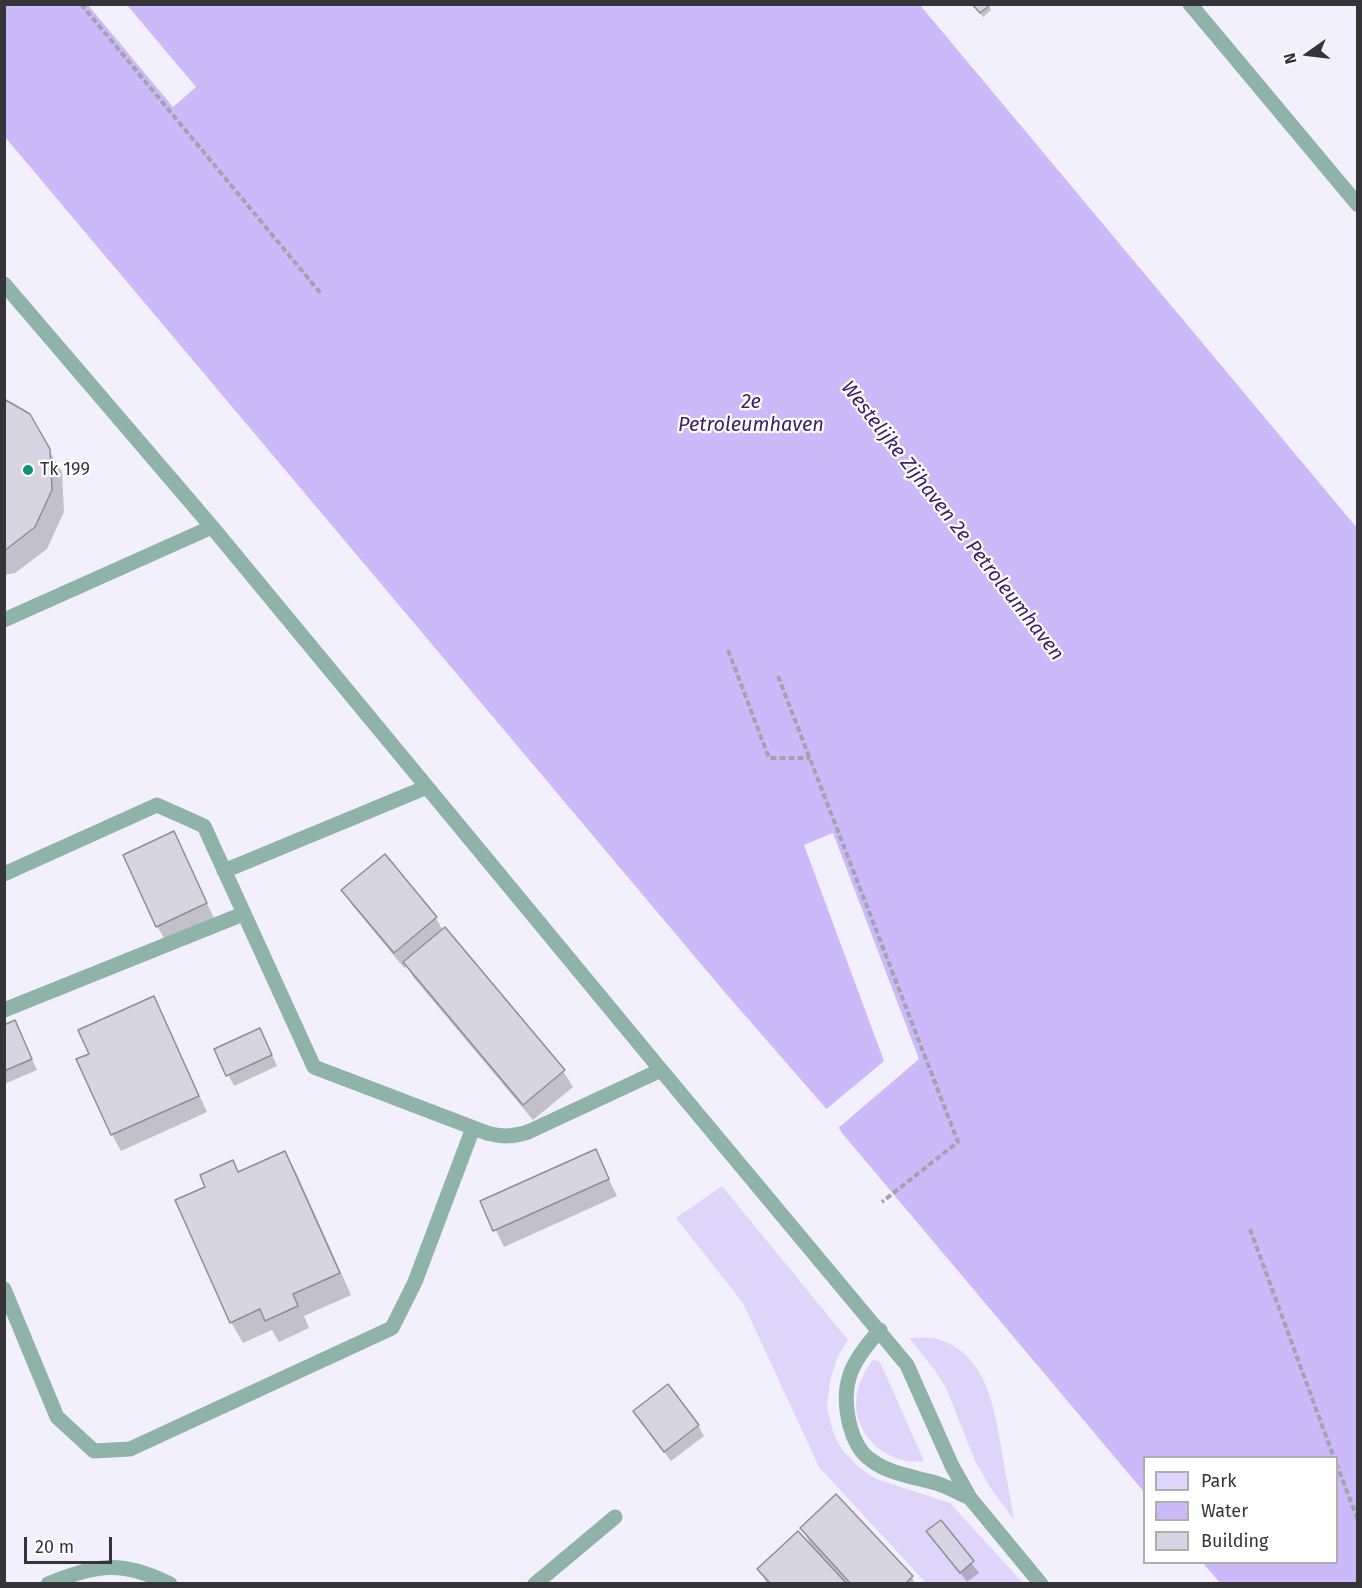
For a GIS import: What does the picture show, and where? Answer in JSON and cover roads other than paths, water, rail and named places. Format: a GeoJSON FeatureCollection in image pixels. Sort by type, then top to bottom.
{"type":"FeatureCollection","features":[{"type":"Feature","properties":{"kind":"lane"},"geometry":{"type":"LineString","coordinates":[[1190,4],[1358,205]]}},
{"type":"Feature","properties":{"kind":"lane"},"geometry":{"type":"LineString","coordinates":[[4,284],[212,527],[908,1365],[952,1466],[970,1498],[1041,1584]]}},
{"type":"Feature","properties":{"kind":"lane"},"geometry":{"type":"LineString","coordinates":[[4,620],[212,527]]}},
{"type":"Feature","properties":{"kind":"lane"},"geometry":{"type":"LineString","coordinates":[[224,871],[427,787]]}},
{"type":"Feature","properties":{"kind":"lane"},"geometry":{"type":"LineString","coordinates":[[4,874],[157,805],[204,825],[314,1067],[502,1137],[514,1136],[661,1070]]}},
{"type":"Feature","properties":{"kind":"lane"},"geometry":{"type":"LineString","coordinates":[[4,1010],[243,915]]}},
{"type":"Feature","properties":{"kind":"lane"},"geometry":{"type":"LineString","coordinates":[[4,1289],[57,1417],[94,1451],[130,1449],[392,1329],[415,1282],[473,1128]]}},
{"type":"Feature","properties":{"kind":"lane"},"geometry":{"type":"LineString","coordinates":[[880,1330],[860,1353],[848,1378],[845,1406],[853,1437],[869,1460],[886,1469],[940,1484],[970,1498]]}},
{"type":"Feature","properties":{"kind":"lane"},"geometry":{"type":"LineString","coordinates":[[535,1584],[615,1517]]}},
{"type":"Feature","properties":{"kind":"lane"},"geometry":{"type":"LineString","coordinates":[[48,1584],[82,1570],[105,1566],[131,1569],[166,1582]]}},
{"type":"Feature","properties":{"kind":"water","name":"2e Petroleumhaven"},"geometry":{"type":"Polygon","coordinates":[[[4,5],[920,5],[1357,528],[1357,1583],[1220,1583],[1204,1564],[1338,1564],[1338,1456],[1143,1456],[1143,1491],[842,1133],[830,1113],[722,989],[5,137],[4,5]]]}},
{"type":"Feature","properties":{"kind":"place","name":"Tk 199"},"geometry":{"type":"Point","coordinates":[28,470]}},
{"type":"Feature","properties":{"kind":"water label","name":"Westelijke Zijhaven 2e Petroleumhaven"},"geometry":{"type":"Point","coordinates":[952,521]}}]}
